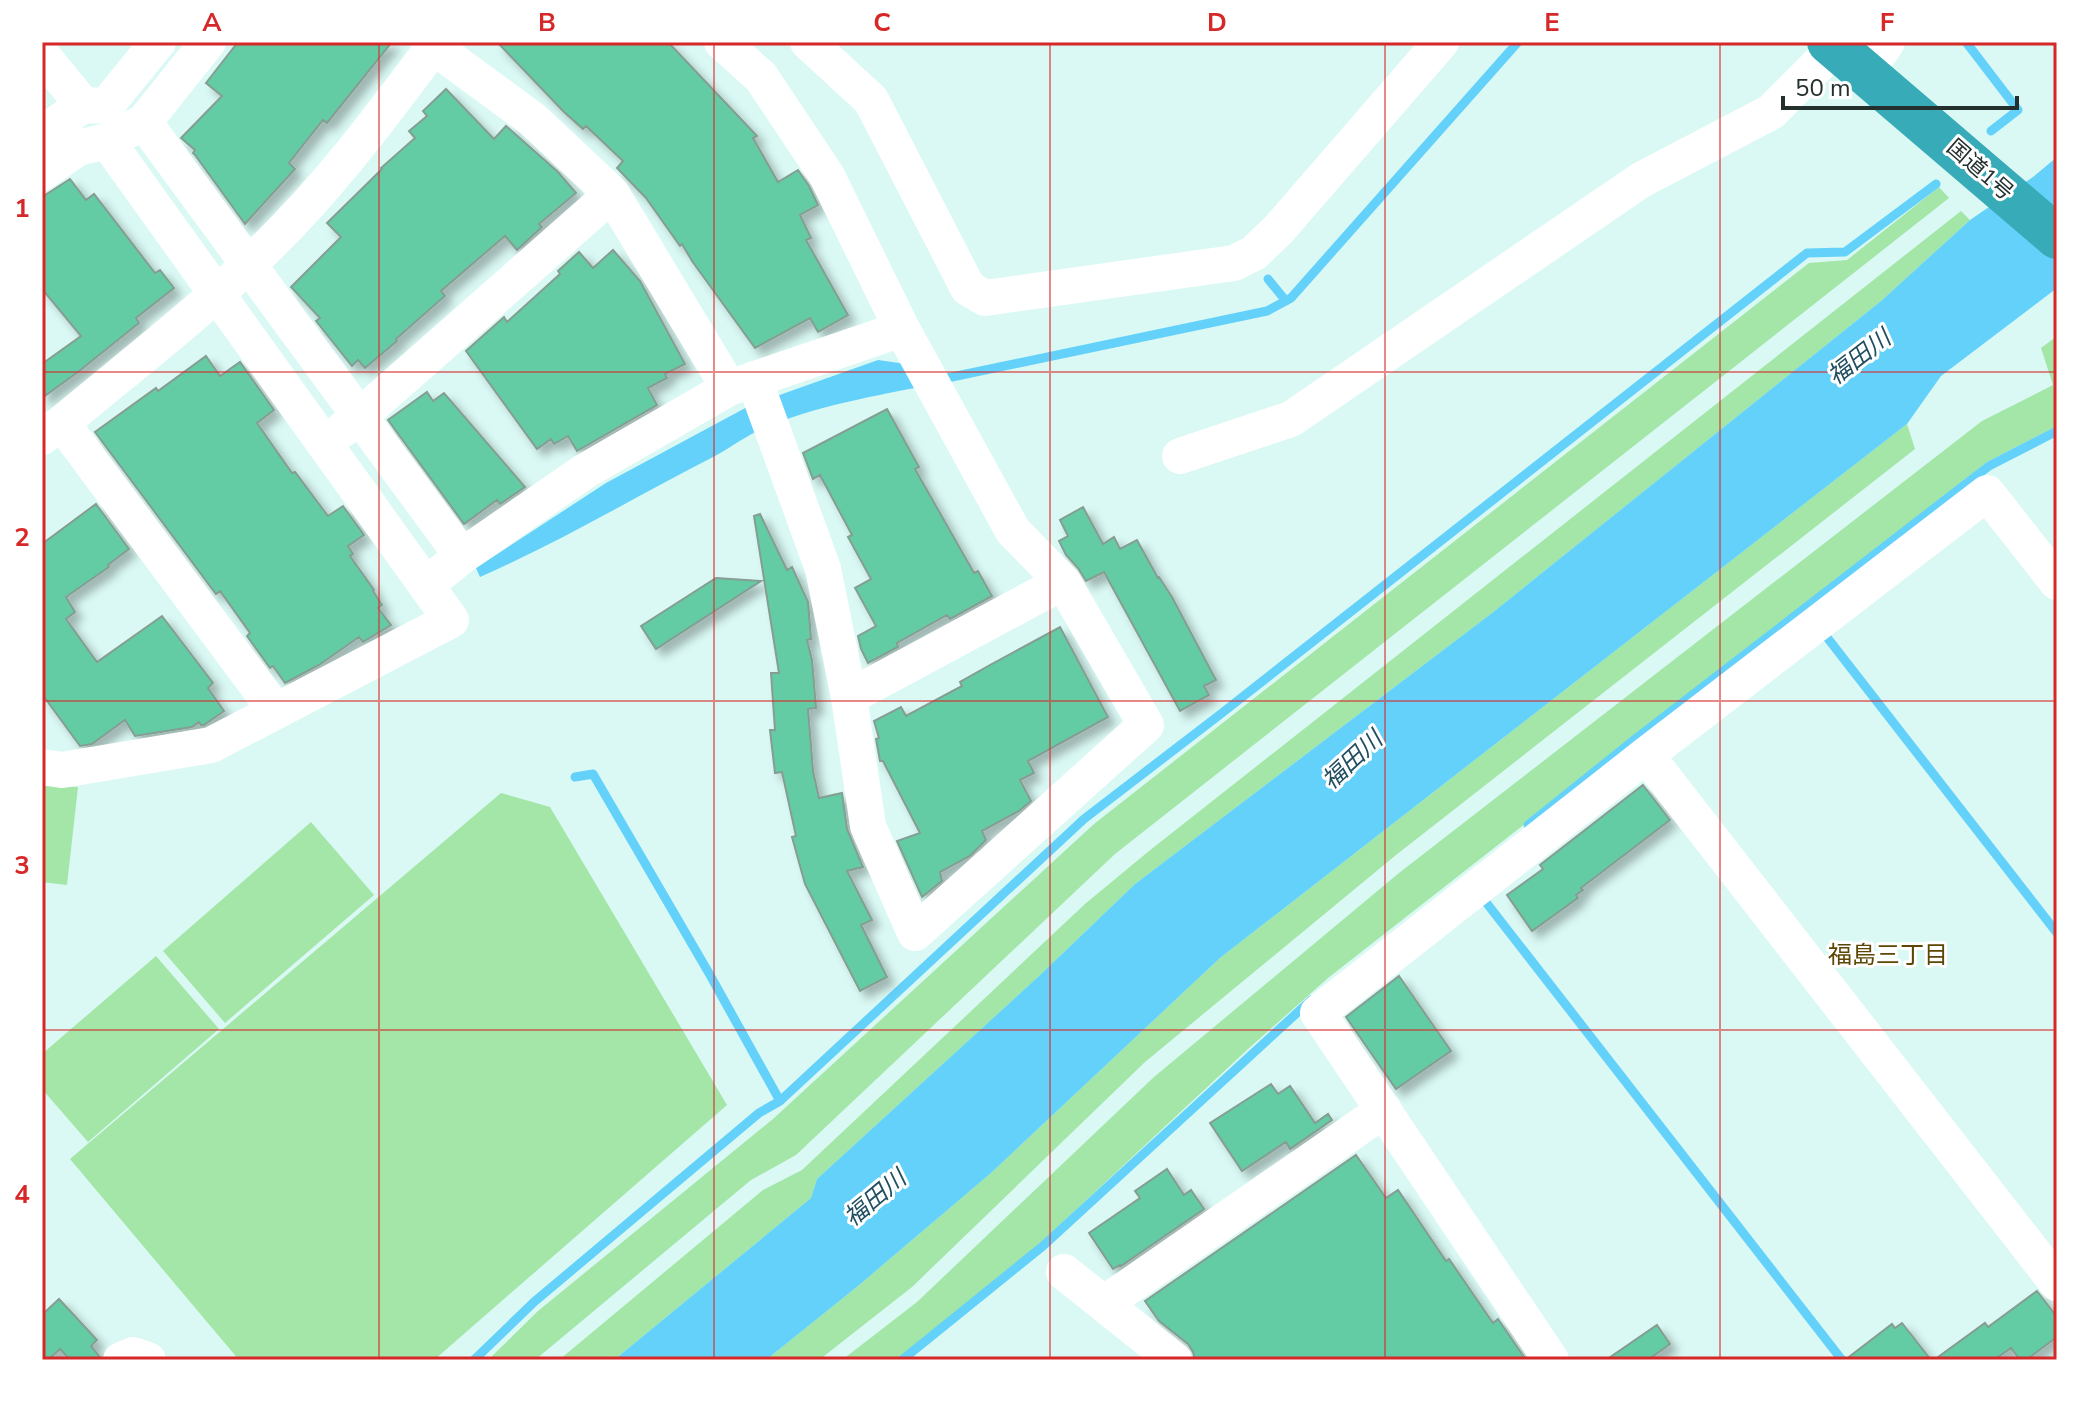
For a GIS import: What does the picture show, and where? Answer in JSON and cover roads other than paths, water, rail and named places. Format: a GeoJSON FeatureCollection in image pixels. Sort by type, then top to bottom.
{"type":"FeatureCollection","features":[{"type":"Feature","properties":{"kind":"highway","name":"国道1号"},"geometry":{"type":"LineString","coordinates":[[1854,51],[2057,237]]}},
{"type":"Feature","properties":{"kind":"street"},"geometry":{"type":"LineString","coordinates":[[42,134],[83,105],[106,106],[158,42]]}},
{"type":"Feature","properties":{"kind":"street"},"geometry":{"type":"LineString","coordinates":[[42,173],[78,148],[107,141],[144,122],[208,42]]}},
{"type":"Feature","properties":{"kind":"street"},"geometry":{"type":"LineString","coordinates":[[276,711],[52,430],[248,265],[313,200],[355,151],[435,44],[532,119],[612,194],[747,387],[780,450],[823,569],[849,697],[868,826],[915,933],[1146,725],[1063,582],[1013,531],[906,337],[827,176],[761,77],[722,42]]}},
{"type":"Feature","properties":{"kind":"street"},"geometry":{"type":"LineString","coordinates":[[808,42],[871,100],[968,288],[985,298],[1234,263],[1254,253],[1279,229],[1441,42]]}},
{"type":"Feature","properties":{"kind":"street"},"geometry":{"type":"LineString","coordinates":[[1180,456],[1291,419],[1641,180],[1771,112],[1854,51]]}},
{"type":"Feature","properties":{"kind":"street"},"geometry":{"type":"LineString","coordinates":[[42,55],[83,105]]}},
{"type":"Feature","properties":{"kind":"street"},"geometry":{"type":"LineString","coordinates":[[144,122],[462,556]]}},
{"type":"Feature","properties":{"kind":"street"},"geometry":{"type":"LineString","coordinates":[[49,760],[211,745],[451,620],[107,141]]}},
{"type":"Feature","properties":{"kind":"street"},"geometry":{"type":"LineString","coordinates":[[324,443],[359,417],[612,194]]}},
{"type":"Feature","properties":{"kind":"street"},"geometry":{"type":"LineString","coordinates":[[426,585],[462,556],[585,471],[747,387],[906,337]]}},
{"type":"Feature","properties":{"kind":"street"},"geometry":{"type":"LineString","coordinates":[[1551,1360],[1318,1013],[1646,755],[1987,493],[2057,582]]}},
{"type":"Feature","properties":{"kind":"street"},"geometry":{"type":"LineString","coordinates":[[849,697],[1063,582]]}},
{"type":"Feature","properties":{"kind":"street"},"geometry":{"type":"LineString","coordinates":[[1646,755],[2057,1283]]}},
{"type":"Feature","properties":{"kind":"street"},"geometry":{"type":"LineString","coordinates":[[1105,1303],[1384,1110]]}},
{"type":"Feature","properties":{"kind":"street"},"geometry":{"type":"LineString","coordinates":[[1064,1272],[1174,1360]]}},
{"type":"Feature","properties":{"kind":"street"},"geometry":{"type":"LineString","coordinates":[[121,1360],[133,1355],[148,1360]]}},
{"type":"Feature","properties":{"kind":"water","name":"福田川"},"geometry":{"type":"Polygon","coordinates":[[[2057,157],[2057,288],[1941,376],[1907,424],[1220,958],[991,1173],[766,1360],[614,1360],[811,1198],[817,1179],[1135,884],[1492,613],[1881,301],[1970,220],[2057,157]]]}},
{"type":"Feature","properties":{"kind":"water"},"geometry":{"type":"Polygon","coordinates":[[[878,360],[920,366],[949,381],[833,405],[766,427],[568,534],[480,577],[476,568],[606,483],[749,406],[878,360]]]}},
{"type":"Feature","properties":{"kind":"waterway"},"geometry":{"type":"LineString","coordinates":[[939,378],[1267,311],[1291,298],[1518,42]]}},
{"type":"Feature","properties":{"kind":"waterway"},"geometry":{"type":"LineString","coordinates":[[1966,42],[2018,110],[1991,131]]}},
{"type":"Feature","properties":{"kind":"waterway"},"geometry":{"type":"LineString","coordinates":[[474,1360],[534,1302],[759,1113],[780,1101],[1084,819],[1807,253],[1845,252],[1936,184]]}},
{"type":"Feature","properties":{"kind":"waterway"},"geometry":{"type":"LineString","coordinates":[[1268,279],[1286,301]]}},
{"type":"Feature","properties":{"kind":"waterway"},"geometry":{"type":"LineString","coordinates":[[1528,825],[1989,466],[2057,431]]}},
{"type":"Feature","properties":{"kind":"waterway"},"geometry":{"type":"LineString","coordinates":[[1826,636],[2057,933]]}},
{"type":"Feature","properties":{"kind":"waterway"},"geometry":{"type":"LineString","coordinates":[[575,777],[593,774],[780,1101]]}},
{"type":"Feature","properties":{"kind":"waterway"},"geometry":{"type":"LineString","coordinates":[[1485,901],[1842,1360]]}},
{"type":"Feature","properties":{"kind":"waterway"},"geometry":{"type":"LineString","coordinates":[[902,1360],[1043,1246],[1311,1000]]}},
{"type":"Feature","properties":{"kind":"district","name":"福島三丁目"},"geometry":{"type":"Point","coordinates":[1888,955]}}]}
